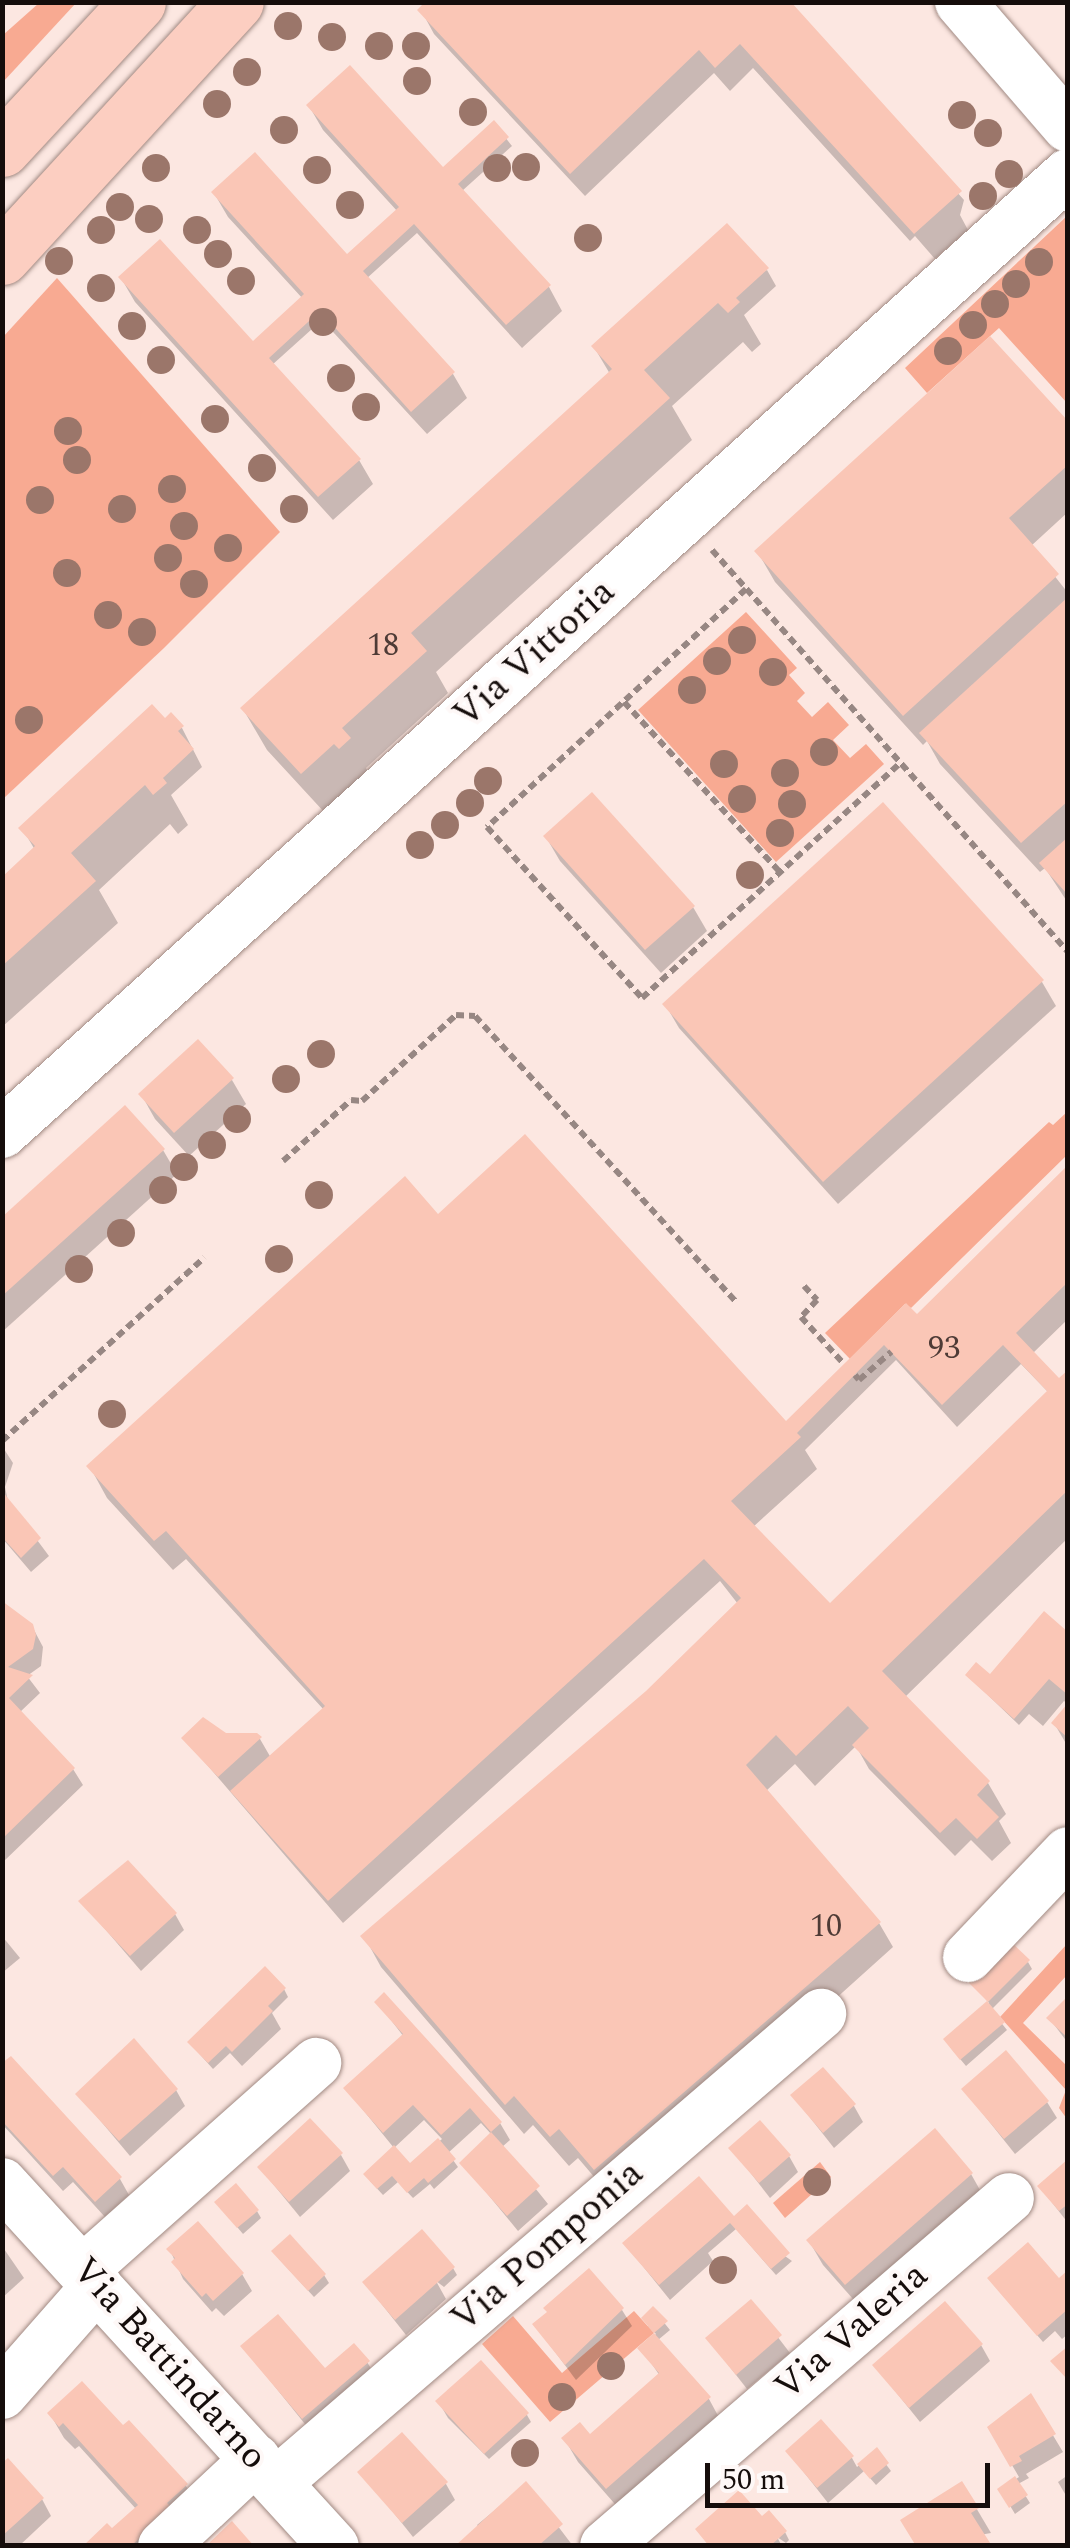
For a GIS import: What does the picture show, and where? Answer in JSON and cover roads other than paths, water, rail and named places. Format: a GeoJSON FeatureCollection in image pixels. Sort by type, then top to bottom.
{"type":"FeatureCollection","features":[{"type":"Feature","properties":{"kind":"main road"},"geometry":{"type":"LineString","coordinates":[[2,149],[138,2]]}},
{"type":"Feature","properties":{"kind":"main road"},"geometry":{"type":"LineString","coordinates":[[2,257],[236,2]]}},
{"type":"Feature","properties":{"kind":"street"},"geometry":{"type":"LineString","coordinates":[[960,2],[1068,128]]}},
{"type":"Feature","properties":{"kind":"street","name":"Via Vittoria"},"geometry":{"type":"LineString","coordinates":[[2,1134],[1068,174]]}},
{"type":"Feature","properties":{"kind":"street"},"geometry":{"type":"LineString","coordinates":[[968,1957],[1068,1852]]}},
{"type":"Feature","properties":{"kind":"street","name":"Via Pomponia"},"geometry":{"type":"LineString","coordinates":[[163,2546],[266,2470],[820,2014]]}},
{"type":"Feature","properties":{"kind":"street"},"geometry":{"type":"LineString","coordinates":[[2,2394],[90,2278],[316,2063]]}},
{"type":"Feature","properties":{"kind":"street","name":"Via Battindarno"},"geometry":{"type":"LineString","coordinates":[[2,2183],[334,2546]]}},
{"type":"Feature","properties":{"kind":"street","name":"Via Valeria"},"geometry":{"type":"LineString","coordinates":[[605,2546],[1009,2198]]}}]}
